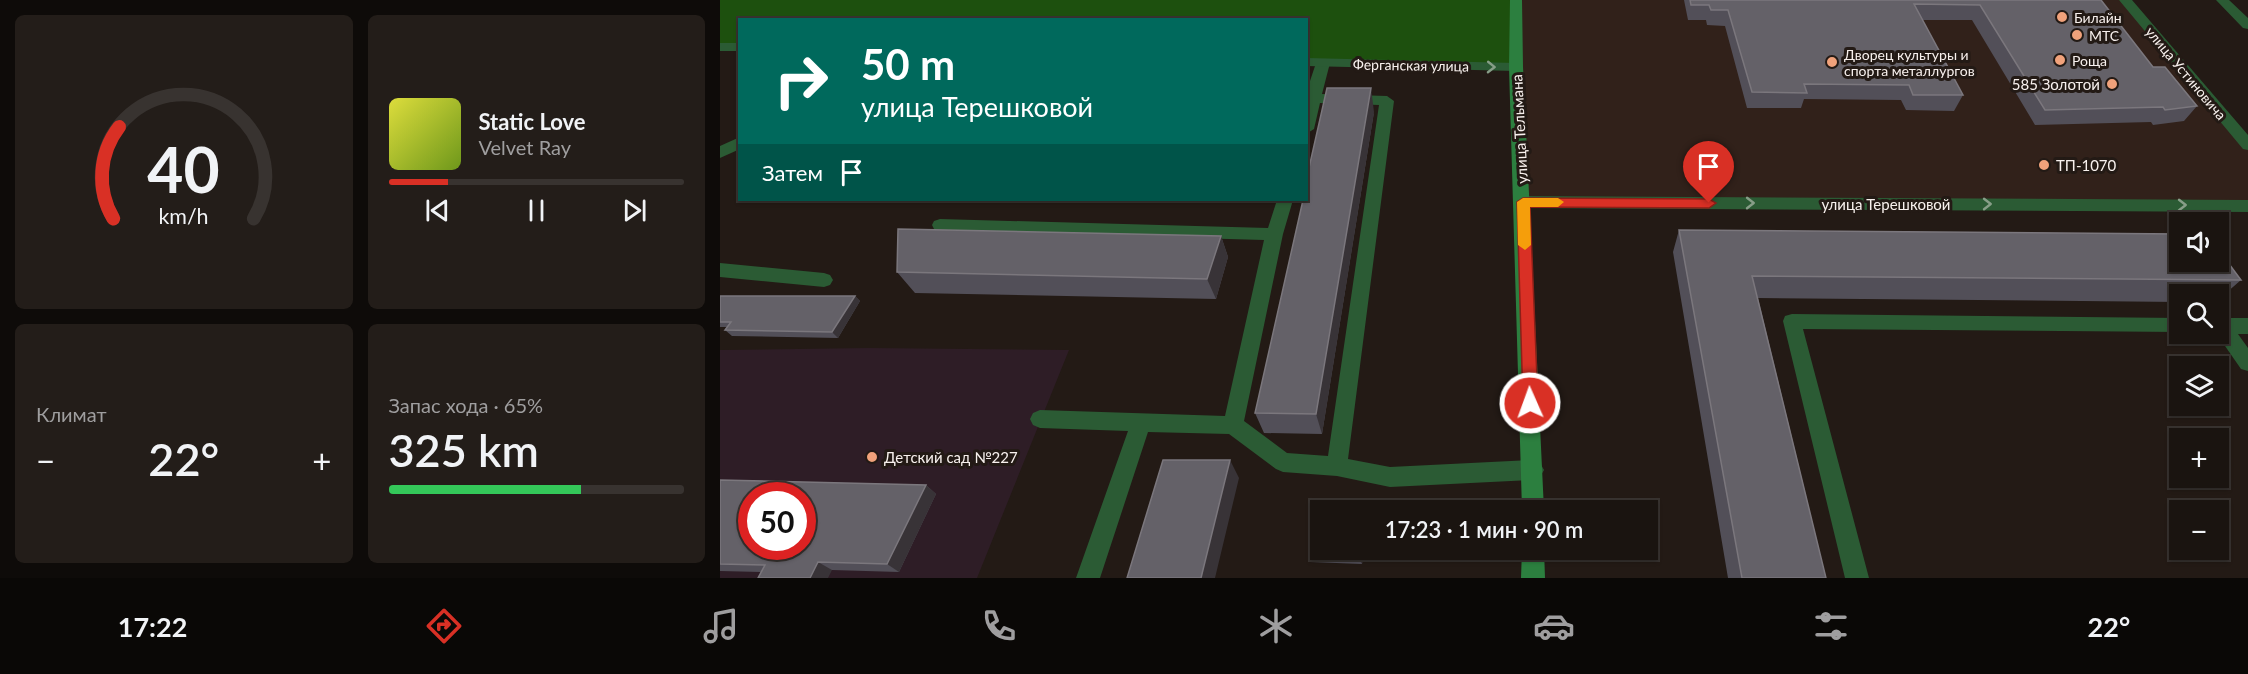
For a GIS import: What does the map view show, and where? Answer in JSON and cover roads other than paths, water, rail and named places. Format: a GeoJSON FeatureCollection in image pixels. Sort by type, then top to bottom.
{"type":"FeatureCollection","features":[{"type":"Feature","properties":{"kind":"main road","name":"улица Тельмана"},"geometry":{"type":"LineString","coordinates":[[1516,0],[1516,68],[1533,500]]}},
{"type":"Feature","properties":{"kind":"main road"},"geometry":{"type":"LineString","coordinates":[[1533,560],[1533,578]]}},
{"type":"Feature","properties":{"kind":"street","name":"улица Устиновича"},"geometry":{"type":"LineString","coordinates":[[2125,0],[2248,145]]}},
{"type":"Feature","properties":{"kind":"street"},"geometry":{"type":"LineString","coordinates":[[2222,0],[2248,25]]}},
{"type":"Feature","properties":{"kind":"street"},"geometry":{"type":"LineString","coordinates":[[720,47],[738,47]]}},
{"type":"Feature","properties":{"kind":"street","name":"Ферганская улица"},"geometry":{"type":"LineString","coordinates":[[1308,62],[1516,68]]}},
{"type":"Feature","properties":{"kind":"street"},"geometry":{"type":"LineString","coordinates":[[1308,117],[1311,99],[1323,63]]}},
{"type":"Feature","properties":{"kind":"street"},"geometry":{"type":"LineString","coordinates":[[1311,99],[1387,101],[1337,466]]}},
{"type":"Feature","properties":{"kind":"street"},"geometry":{"type":"LineString","coordinates":[[720,153],[738,143]]}},
{"type":"Feature","properties":{"kind":"street"},"geometry":{"type":"LineString","coordinates":[[1233,425],[1274,234],[1285,201]]}},
{"type":"Feature","properties":{"kind":"street","name":"улица Терешковой"},"geometry":{"type":"LineString","coordinates":[[1523,202],[2248,206]]}},
{"type":"Feature","properties":{"kind":"street"},"geometry":{"type":"LineString","coordinates":[[940,225],[1274,234]]}},
{"type":"Feature","properties":{"kind":"street"},"geometry":{"type":"LineString","coordinates":[[720,270],[824,280]]}},
{"type":"Feature","properties":{"kind":"street"},"geometry":{"type":"LineString","coordinates":[[1857,578],[1792,321],[2169,326]]}},
{"type":"Feature","properties":{"kind":"street"},"geometry":{"type":"LineString","coordinates":[[2229,326],[2248,326]]}},
{"type":"Feature","properties":{"kind":"street"},"geometry":{"type":"LineString","coordinates":[[2229,338],[2248,363]]}},
{"type":"Feature","properties":{"kind":"street"},"geometry":{"type":"LineString","coordinates":[[1040,419],[1233,425],[1283,462],[1337,466],[1390,477],[1533,470]]}},
{"type":"Feature","properties":{"kind":"street"},"geometry":{"type":"LineString","coordinates":[[1089,578],[1141,423]]}},
{"type":"Feature","properties":{"kind":"place","name":"Билайн"},"geometry":{"type":"Point","coordinates":[2062,17]}},
{"type":"Feature","properties":{"kind":"place","name":"МТС"},"geometry":{"type":"Point","coordinates":[2077,35]}},
{"type":"Feature","properties":{"kind":"place","name":"Роща"},"geometry":{"type":"Point","coordinates":[2060,60]}},
{"type":"Feature","properties":{"kind":"place","name":"Дворец культуры и спорта металлургов"},"geometry":{"type":"Point","coordinates":[1832,62]}},
{"type":"Feature","properties":{"kind":"place","name":"585 Золотой"},"geometry":{"type":"Point","coordinates":[2112,84]}},
{"type":"Feature","properties":{"kind":"place","name":"ТП-1070"},"geometry":{"type":"Point","coordinates":[2044,165]}},
{"type":"Feature","properties":{"kind":"place","name":"Детский сад №227"},"geometry":{"type":"Point","coordinates":[872,457]}}]}
